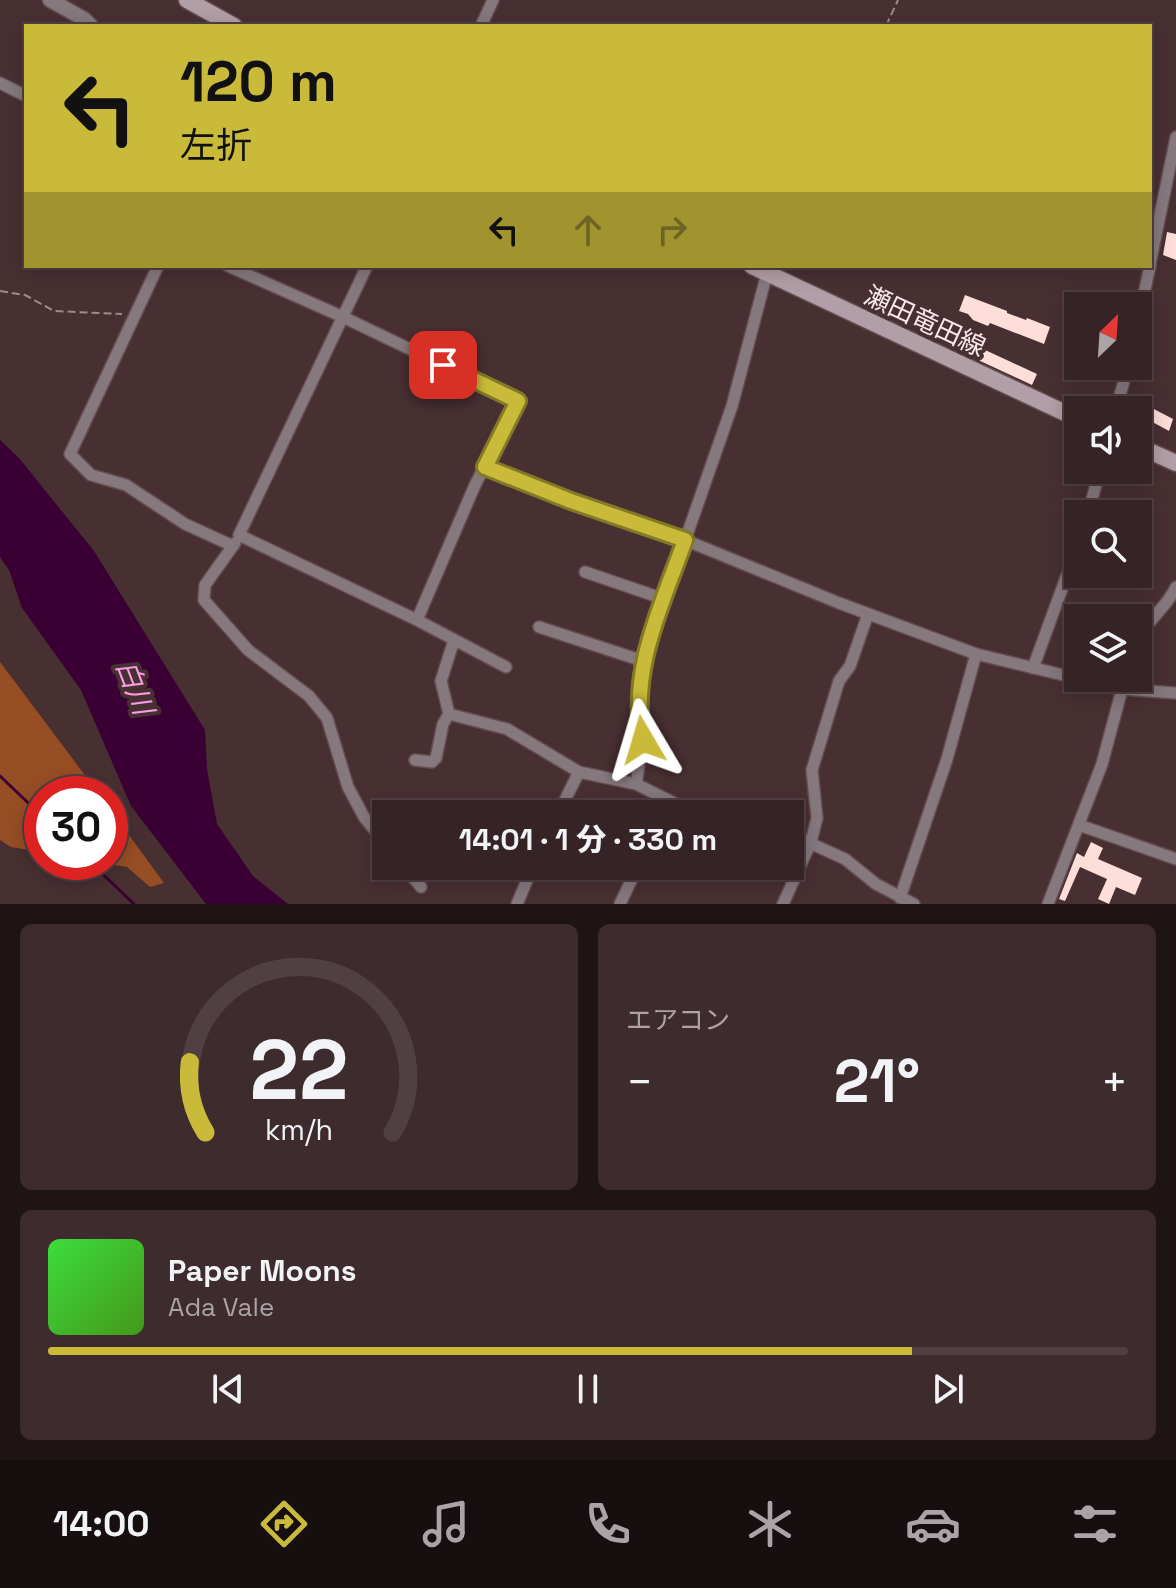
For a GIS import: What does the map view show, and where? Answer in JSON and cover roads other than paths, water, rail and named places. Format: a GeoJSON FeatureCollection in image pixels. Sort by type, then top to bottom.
{"type":"FeatureCollection","features":[{"type":"Feature","properties":{"kind":"main road"},"geometry":{"type":"LineString","coordinates":[[187,0],[230,24]]}},
{"type":"Feature","properties":{"kind":"main road","name":"瀬田竜田線"},"geometry":{"type":"LineString","coordinates":[[760,270],[1064,412]]}},
{"type":"Feature","properties":{"kind":"main road"},"geometry":{"type":"LineString","coordinates":[[1152,452],[1176,463]]}},
{"type":"Feature","properties":{"kind":"street"},"geometry":{"type":"LineString","coordinates":[[50,0],[89,24]]}},
{"type":"Feature","properties":{"kind":"street"},"geometry":{"type":"LineString","coordinates":[[482,24],[493,0]]}},
{"type":"Feature","properties":{"kind":"street"},"geometry":{"type":"LineString","coordinates":[[0,83],[24,95]]}},
{"type":"Feature","properties":{"kind":"street"},"geometry":{"type":"LineString","coordinates":[[1152,255],[1176,137]]}},
{"type":"Feature","properties":{"kind":"street"},"geometry":{"type":"LineString","coordinates":[[157,268],[70,454],[91,475],[126,485],[185,524],[236,541],[417,620],[506,667]]}},
{"type":"Feature","properties":{"kind":"street"},"geometry":{"type":"LineString","coordinates":[[233,268],[518,401],[475,485],[417,620]]}},
{"type":"Feature","properties":{"kind":"street"},"geometry":{"type":"LineString","coordinates":[[366,268],[236,541],[205,585],[204,600],[248,650],[309,696],[327,718],[348,787],[372,827]]}},
{"type":"Feature","properties":{"kind":"street"},"geometry":{"type":"LineString","coordinates":[[1144,292],[1149,268]]}},
{"type":"Feature","properties":{"kind":"street"},"geometry":{"type":"LineString","coordinates":[[636,784],[643,740],[638,706],[643,661],[732,406],[760,270]]}},
{"type":"Feature","properties":{"kind":"street"},"geometry":{"type":"LineString","coordinates":[[485,467],[571,501],[685,540],[976,654],[1064,674]]}},
{"type":"Feature","properties":{"kind":"street"},"geometry":{"type":"LineString","coordinates":[[585,572],[664,599]]}},
{"type":"Feature","properties":{"kind":"street"},"geometry":{"type":"LineString","coordinates":[[1033,668],[1064,580]]}},
{"type":"Feature","properties":{"kind":"street"},"geometry":{"type":"LineString","coordinates":[[1152,621],[1170,602],[1176,587]]}},
{"type":"Feature","properties":{"kind":"street"},"geometry":{"type":"LineString","coordinates":[[783,904],[811,842],[817,818],[812,770],[839,681],[850,666],[868,614]]}},
{"type":"Feature","properties":{"kind":"street"},"geometry":{"type":"LineString","coordinates":[[539,627],[643,661]]}},
{"type":"Feature","properties":{"kind":"street"},"geometry":{"type":"LineString","coordinates":[[415,760],[432,762],[436,758],[443,724],[449,714],[441,681],[454,640]]}},
{"type":"Feature","properties":{"kind":"street"},"geometry":{"type":"LineString","coordinates":[[900,898],[943,774],[976,654]]}},
{"type":"Feature","properties":{"kind":"street"},"geometry":{"type":"LineString","coordinates":[[1152,689],[1176,693]]}},
{"type":"Feature","properties":{"kind":"street"},"geometry":{"type":"LineString","coordinates":[[1048,904],[1102,764],[1121,692]]}},
{"type":"Feature","properties":{"kind":"street"},"geometry":{"type":"LineString","coordinates":[[449,714],[507,729],[579,772],[636,784],[668,800]]}},
{"type":"Feature","properties":{"kind":"street"},"geometry":{"type":"LineString","coordinates":[[565,800],[579,772]]}},
{"type":"Feature","properties":{"kind":"street"},"geometry":{"type":"LineString","coordinates":[[1079,825],[1176,859]]}},
{"type":"Feature","properties":{"kind":"street"},"geometry":{"type":"LineString","coordinates":[[804,839],[845,859],[876,884],[914,904]]}},
{"type":"Feature","properties":{"kind":"street"},"geometry":{"type":"LineString","coordinates":[[415,880],[421,887]]}},
{"type":"Feature","properties":{"kind":"street"},"geometry":{"type":"LineString","coordinates":[[517,904],[527,880]]}},
{"type":"Feature","properties":{"kind":"street"},"geometry":{"type":"LineString","coordinates":[[620,904],[631,880]]}},
{"type":"Feature","properties":{"kind":"water","name":"白川"},"geometry":{"type":"Polygon","coordinates":[[[0,440],[19,458],[94,551],[205,730],[207,769],[217,824],[253,876],[288,904],[206,904],[131,806],[128,776],[118,776],[81,690],[22,608],[9,570],[0,557],[0,440]]]}},
{"type":"Feature","properties":{"kind":"waterway"},"geometry":{"type":"LineString","coordinates":[[0,776],[24,799]]}},
{"type":"Feature","properties":{"kind":"waterway"},"geometry":{"type":"LineString","coordinates":[[109,880],[134,904]]}}]}
